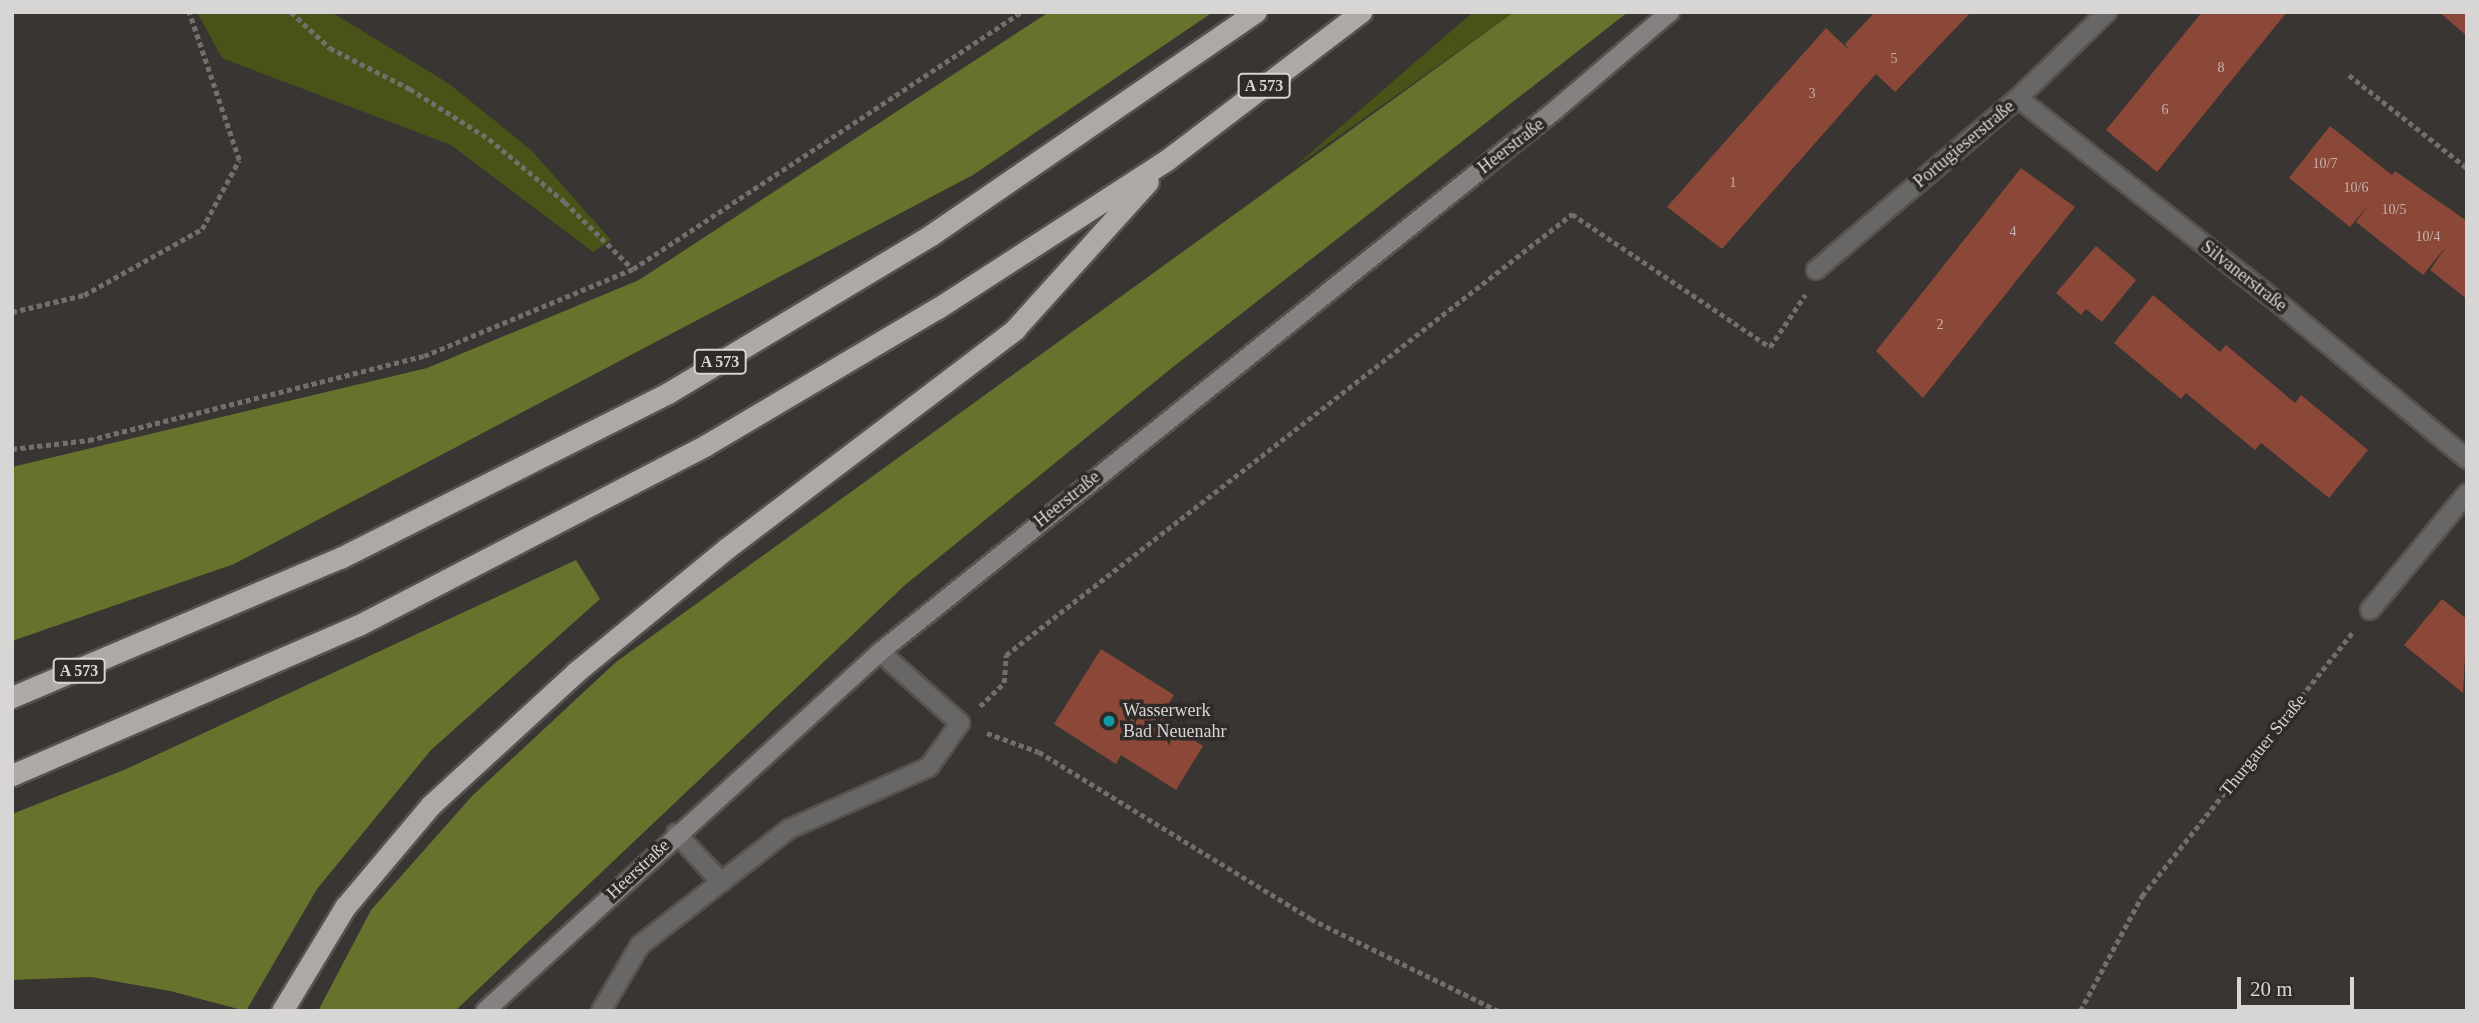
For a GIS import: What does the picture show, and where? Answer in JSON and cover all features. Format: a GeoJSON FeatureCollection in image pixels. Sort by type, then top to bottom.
{"type":"FeatureCollection","features":[{"type":"Feature","properties":{"kind":"highway","name":"A 573"},"geometry":{"type":"LineString","coordinates":[[12,697],[340,558],[668,393],[931,235],[1256,12]]}},
{"type":"Feature","properties":{"kind":"highway","name":"A 573"},"geometry":{"type":"LineString","coordinates":[[12,775],[359,625],[706,445],[938,308],[1168,159],[1361,12]]}},
{"type":"Feature","properties":{"kind":"highway","name":"A 573"},"geometry":{"type":"LineString","coordinates":[[282,1011],[345,907],[431,805],[576,672],[727,548],[1015,329],[1168,159]]}},
{"type":"Feature","properties":{"kind":"main road","name":"Heerstraße"},"geometry":{"type":"LineString","coordinates":[[485,1011],[676,834],[880,652],[1554,111],[1670,12]]}},
{"type":"Feature","properties":{"kind":"street","name":"Portugieserstraße"},"geometry":{"type":"LineString","coordinates":[[1816,270],[2018,98],[2106,12]]}},
{"type":"Feature","properties":{"kind":"street","name":"Silvanerstraße"},"geometry":{"type":"LineString","coordinates":[[2018,98],[2287,310],[2467,459]]}},
{"type":"Feature","properties":{"kind":"street"},"geometry":{"type":"LineString","coordinates":[[2370,610],[2467,493]]}},
{"type":"Feature","properties":{"kind":"street"},"geometry":{"type":"LineString","coordinates":[[601,1011],[640,945],[789,829],[929,767],[960,723],[880,652]]}},
{"type":"Feature","properties":{"kind":"street"},"geometry":{"type":"LineString","coordinates":[[676,834],[721,882]]}},
{"type":"Feature","properties":{"kind":"path"},"geometry":{"type":"LineString","coordinates":[[12,312],[84,295],[202,229],[239,160],[189,12]]}},
{"type":"Feature","properties":{"kind":"path"},"geometry":{"type":"LineString","coordinates":[[291,12],[330,48],[410,89],[489,139],[565,202],[633,269]]}},
{"type":"Feature","properties":{"kind":"path"},"geometry":{"type":"LineString","coordinates":[[12,449],[89,440],[424,356],[633,269],[1022,12]]}},
{"type":"Feature","properties":{"kind":"path"},"geometry":{"type":"LineString","coordinates":[[2349,75],[2467,168]]}},
{"type":"Feature","properties":{"kind":"path"},"geometry":{"type":"LineString","coordinates":[[1499,1011],[1311,919],[1039,752],[960,723],[1004,683],[1006,655],[1572,214],[1770,347],[1804,299],[1816,270]]}},
{"type":"Feature","properties":{"kind":"path","name":"Thurgauer Straße"},"geometry":{"type":"LineString","coordinates":[[2080,1011],[2142,896],[2370,610]]}},
{"type":"Feature","properties":{"kind":"green space"},"geometry":{"type":"Polygon","coordinates":[[[197,12],[331,12],[448,83],[531,150],[611,240],[593,252],[451,145],[222,58],[197,12]]]}},
{"type":"Feature","properties":{"kind":"green space"},"geometry":{"type":"Polygon","coordinates":[[[1049,12],[1213,12],[973,175],[234,564],[12,641],[12,467],[427,368],[639,280],[1049,12]]]}},
{"type":"Feature","properties":{"kind":"green space"},"geometry":{"type":"Polygon","coordinates":[[[1473,12],[1514,12],[1292,169],[1473,12]]]}},
{"type":"Feature","properties":{"kind":"green space"},"geometry":{"type":"Polygon","coordinates":[[[1514,12],[1628,12],[1173,367],[905,585],[455,1011],[318,1011],[371,910],[473,795],[616,662],[1514,12]]]}},
{"type":"Feature","properties":{"kind":"green space"},"geometry":{"type":"Polygon","coordinates":[[[576,560],[600,599],[431,750],[317,889],[246,1011],[170,991],[91,977],[12,980],[12,814],[124,770],[576,560]]]}},
{"type":"Feature","properties":{"kind":"building"},"geometry":{"type":"Polygon","coordinates":[[[1875,12],[1971,12],[1895,92],[1876,74],[1722,249],[1667,207],[1826,28],[1849,50],[1845,44],[1875,12]]]}},
{"type":"Feature","properties":{"kind":"building"},"geometry":{"type":"Polygon","coordinates":[[[2202,12],[2287,12],[2157,172],[2106,130],[2202,12]]]}},
{"type":"Feature","properties":{"kind":"building"},"geometry":{"type":"Polygon","coordinates":[[[2439,12],[2467,12],[2467,36],[2439,12]]]}},
{"type":"Feature","properties":{"kind":"building"},"geometry":{"type":"Polygon","coordinates":[[[2330,126],[2392,175],[2395,171],[2467,221],[2467,299],[2430,270],[2448,244],[2423,275],[2356,222],[2369,204],[2350,227],[2289,178],[2330,126]]]}},
{"type":"Feature","properties":{"kind":"building"},"geometry":{"type":"Polygon","coordinates":[[[2021,168],[2075,207],[1923,398],[1876,351],[2021,168]]]}},
{"type":"Feature","properties":{"kind":"building"},"geometry":{"type":"Polygon","coordinates":[[[2096,246],[2136,280],[2102,322],[2086,309],[2081,315],[2056,293],[2096,246]]]}},
{"type":"Feature","properties":{"kind":"building"},"geometry":{"type":"Polygon","coordinates":[[[2153,295],[2220,352],[2226,345],[2295,403],[2301,395],[2368,450],[2329,498],[2261,443],[2255,450],[2186,393],[2181,399],[2114,343],[2153,295]]]}},
{"type":"Feature","properties":{"kind":"building"},"geometry":{"type":"Polygon","coordinates":[[[2442,599],[2467,619],[2463,693],[2404,645],[2442,599]]]}},
{"type":"Feature","properties":{"kind":"building","name":"Wasserwerk Bad Neuenahr"},"geometry":{"type":"Polygon","coordinates":[[[1101,649],[1174,695],[1159,718],[1203,746],[1176,790],[1121,755],[1116,764],[1054,724],[1101,649]]]}},
{"type":"Feature","properties":{"kind":"place","name":"Wasserwerk Bad Neuenahr"},"geometry":{"type":"Point","coordinates":[1109,721]}}]}
